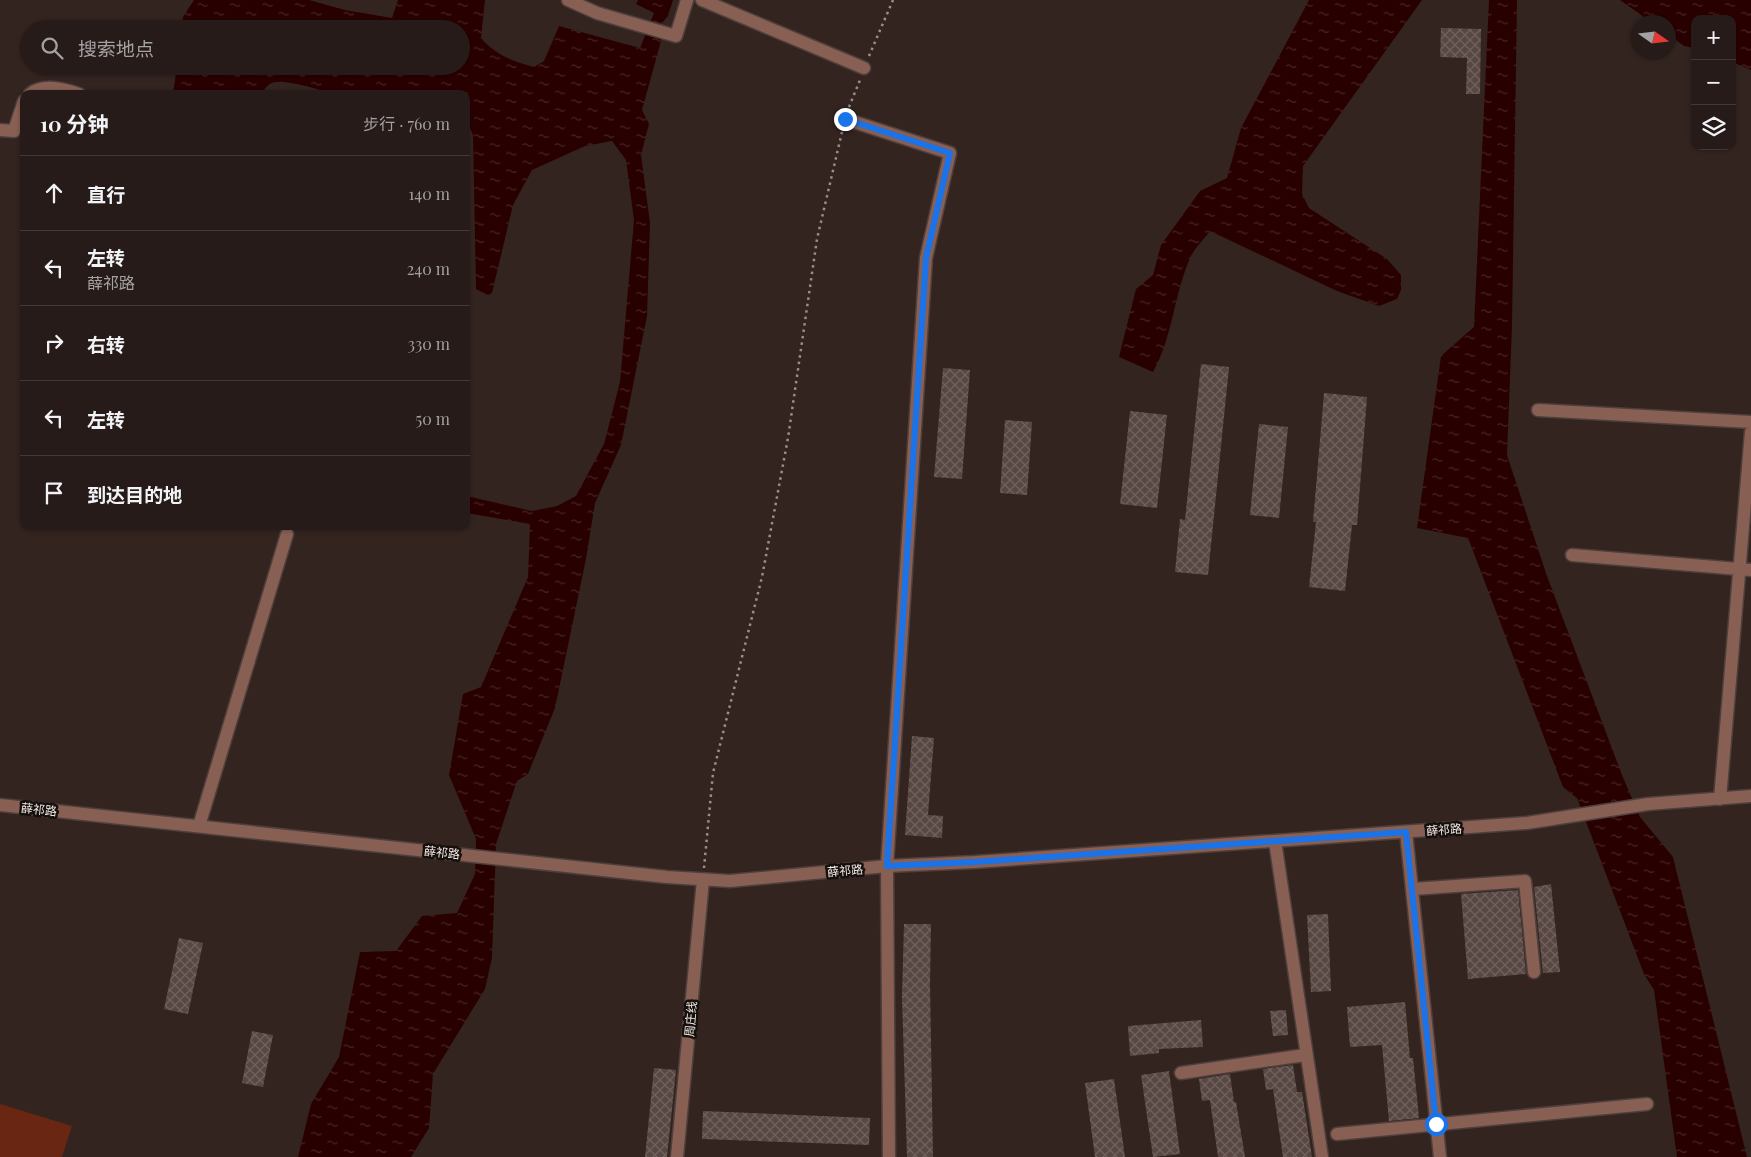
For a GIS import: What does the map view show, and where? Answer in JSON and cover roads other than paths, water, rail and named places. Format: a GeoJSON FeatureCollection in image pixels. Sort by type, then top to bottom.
{"type":"FeatureCollection","features":[{"type":"Feature","properties":{"kind":"street"},"geometry":{"type":"LineString","coordinates":[[568,0],[597,13],[676,36],[687,0]]}},
{"type":"Feature","properties":{"kind":"street"},"geometry":{"type":"LineString","coordinates":[[702,0],[864,68]]}},
{"type":"Feature","properties":{"kind":"street"},"geometry":{"type":"LineString","coordinates":[[39,90],[44,88],[65,90]]}},
{"type":"Feature","properties":{"kind":"street"},"geometry":{"type":"LineString","coordinates":[[0,130],[14,132],[20,113]]}},
{"type":"Feature","properties":{"kind":"street"},"geometry":{"type":"LineString","coordinates":[[845,119],[950,153],[926,258],[887,866],[889,1157]]}},
{"type":"Feature","properties":{"kind":"street"},"geometry":{"type":"LineString","coordinates":[[1538,410],[1751,422]]}},
{"type":"Feature","properties":{"kind":"street"},"geometry":{"type":"LineString","coordinates":[[1720,799],[1745,569],[1751,432]]}},
{"type":"Feature","properties":{"kind":"street"},"geometry":{"type":"LineString","coordinates":[[199,826],[287,534]]}},
{"type":"Feature","properties":{"kind":"street"},"geometry":{"type":"LineString","coordinates":[[1572,555],[1745,569]]}},
{"type":"Feature","properties":{"kind":"street","name":"薛祁路"},"geometry":{"type":"LineString","coordinates":[[0,805],[703,880],[730,880],[887,866],[1527,823],[1648,804],[1751,796]]}},
{"type":"Feature","properties":{"kind":"street"},"geometry":{"type":"LineString","coordinates":[[1406,832],[1440,1157]]}},
{"type":"Feature","properties":{"kind":"street"},"geometry":{"type":"LineString","coordinates":[[1275,841],[1305,1055],[1322,1157]]}},
{"type":"Feature","properties":{"kind":"street","name":"周庄线"},"geometry":{"type":"LineString","coordinates":[[677,1157],[703,880]]}},
{"type":"Feature","properties":{"kind":"street"},"geometry":{"type":"LineString","coordinates":[[1413,889],[1525,881],[1534,972]]}},
{"type":"Feature","properties":{"kind":"street"},"geometry":{"type":"LineString","coordinates":[[1181,1073],[1305,1055]]}},
{"type":"Feature","properties":{"kind":"street"},"geometry":{"type":"LineString","coordinates":[[1337,1134],[1647,1104]]}},
{"type":"Feature","properties":{"kind":"water"},"geometry":{"type":"Polygon","coordinates":[[[194,0],[309,0],[345,10],[392,18],[398,0],[485,0],[481,38],[505,57],[534,67],[544,61],[559,26],[640,48],[654,13],[636,4],[638,0],[673,0],[668,16],[662,23],[661,41],[642,110],[649,124],[641,155],[650,223],[647,316],[621,445],[595,503],[586,559],[555,708],[528,774],[517,781],[496,844],[492,958],[485,989],[433,1074],[429,1128],[411,1157],[298,1157],[311,1104],[339,1057],[360,952],[396,951],[422,916],[457,913],[475,874],[476,839],[449,775],[463,694],[481,687],[528,577],[530,524],[470,514],[470,497],[532,511],[557,506],[576,496],[604,444],[620,382],[634,220],[626,160],[612,141],[585,146],[532,170],[513,205],[492,293],[488,295],[476,289],[473,135],[470,128],[470,90],[319,90],[297,84],[274,82],[265,90],[174,90],[176,75],[470,75],[470,20],[182,20],[194,0]]]}},
{"type":"Feature","properties":{"kind":"water"},"geometry":{"type":"Polygon","coordinates":[[[1309,0],[1422,0],[1303,166],[1302,194],[1309,208],[1387,259],[1401,275],[1401,290],[1397,299],[1379,306],[1337,291],[1210,231],[1191,256],[1185,270],[1165,344],[1153,372],[1119,357],[1136,289],[1153,275],[1161,245],[1200,191],[1227,178],[1241,128],[1309,0]]]}},
{"type":"Feature","properties":{"kind":"water"},"geometry":{"type":"Polygon","coordinates":[[[1489,0],[1517,0],[1512,326],[1507,455],[1547,576],[1622,775],[1640,817],[1673,857],[1747,1157],[1677,1157],[1654,990],[1644,974],[1577,798],[1563,787],[1468,538],[1417,528],[1441,356],[1474,327],[1489,0]]]}},
{"type":"Feature","properties":{"kind":"water"},"geometry":{"type":"Polygon","coordinates":[[[1620,0],[1751,0],[1751,70],[1736,64],[1736,15],[1691,15],[1691,47],[1684,46],[1676,40],[1676,15],[1641,15],[1620,0]]]}}]}
